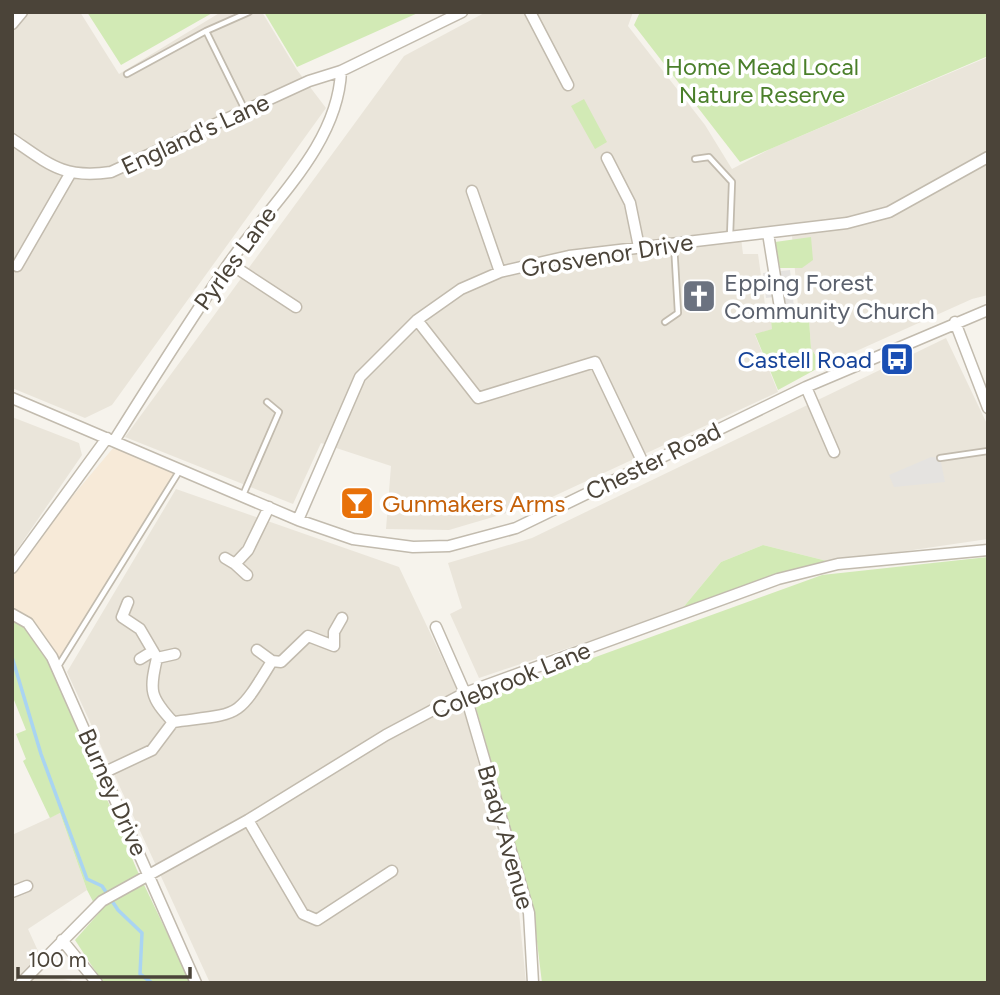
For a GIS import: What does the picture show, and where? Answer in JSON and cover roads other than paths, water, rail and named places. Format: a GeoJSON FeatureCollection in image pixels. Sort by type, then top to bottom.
{"type":"FeatureCollection","features":[{"type":"Feature","properties":{"kind":"street","name":"England's Lane"},"geometry":{"type":"LineString","coordinates":[[70,174],[85,176],[111,172],[309,81],[341,71],[462,12]]}},
{"type":"Feature","properties":{"kind":"street"},"geometry":{"type":"LineString","coordinates":[[530,12],[568,85]]}},
{"type":"Feature","properties":{"kind":"street","name":"Pyrles Lane"},"geometry":{"type":"LineString","coordinates":[[12,568],[111,439],[229,263],[316,149],[337,106],[341,71]]}},
{"type":"Feature","properties":{"kind":"street"},"geometry":{"type":"LineString","coordinates":[[12,139],[70,174],[17,266]]}},
{"type":"Feature","properties":{"kind":"street","name":"Grosvenor Drive"},"geometry":{"type":"LineString","coordinates":[[298,520],[339,419],[360,377],[417,320],[461,289],[500,272],[569,257],[847,223],[890,212],[988,157]]}},
{"type":"Feature","properties":{"kind":"street"},"geometry":{"type":"LineString","coordinates":[[607,158],[630,203],[639,247]]}},
{"type":"Feature","properties":{"kind":"street"},"geometry":{"type":"LineString","coordinates":[[472,191],[500,272]]}},
{"type":"Feature","properties":{"kind":"street"},"geometry":{"type":"LineString","coordinates":[[768,233],[780,308]]}},
{"type":"Feature","properties":{"kind":"street"},"geometry":{"type":"LineString","coordinates":[[229,263],[296,307]]}},
{"type":"Feature","properties":{"kind":"street","name":"Chester Road"},"geometry":{"type":"LineString","coordinates":[[12,398],[298,520],[353,540],[383,545],[449,546],[516,528],[806,387],[988,310]]}},
{"type":"Feature","properties":{"kind":"street"},"geometry":{"type":"LineString","coordinates":[[417,320],[478,398],[595,362],[644,465]]}},
{"type":"Feature","properties":{"kind":"street"},"geometry":{"type":"LineString","coordinates":[[955,322],[988,408]]}},
{"type":"Feature","properties":{"kind":"street"},"geometry":{"type":"LineString","coordinates":[[806,387],[834,452]]}},
{"type":"Feature","properties":{"kind":"street"},"geometry":{"type":"LineString","coordinates":[[235,564],[248,550],[269,507]]}},
{"type":"Feature","properties":{"kind":"street","name":"Colebrook Lane"},"geometry":{"type":"LineString","coordinates":[[21,983],[102,901],[248,820],[386,735],[465,693],[778,579],[838,564],[988,550]]}},
{"type":"Feature","properties":{"kind":"street"},"geometry":{"type":"LineString","coordinates":[[225,558],[247,575]]}},
{"type":"Feature","properties":{"kind":"street"},"geometry":{"type":"LineString","coordinates":[[128,603],[122,617],[140,629],[155,655],[151,685],[155,702],[173,722]]}},
{"type":"Feature","properties":{"kind":"street","name":"Burney Drive"},"geometry":{"type":"LineString","coordinates":[[12,614],[27,623],[57,667],[196,983]]}},
{"type":"Feature","properties":{"kind":"street"},"geometry":{"type":"LineString","coordinates":[[257,650],[272,661],[286,659],[308,636],[334,646],[334,632],[342,618]]}},
{"type":"Feature","properties":{"kind":"street","name":"Brady Avenue"},"geometry":{"type":"LineString","coordinates":[[436,627],[465,693],[529,913],[533,983]]}},
{"type":"Feature","properties":{"kind":"street"},"geometry":{"type":"LineString","coordinates":[[140,659],[174,654]]}},
{"type":"Feature","properties":{"kind":"street"},"geometry":{"type":"LineString","coordinates":[[103,773],[152,750],[173,722],[232,715],[245,705],[272,661]]}},
{"type":"Feature","properties":{"kind":"street"},"geometry":{"type":"LineString","coordinates":[[248,820],[303,914],[317,920],[393,871]]}},
{"type":"Feature","properties":{"kind":"street"},"geometry":{"type":"LineString","coordinates":[[12,892],[27,886]]}},
{"type":"Feature","properties":{"kind":"street"},"geometry":{"type":"LineString","coordinates":[[62,940],[97,983]]}},
{"type":"Feature","properties":{"kind":"lane"},"geometry":{"type":"LineString","coordinates":[[127,74],[206,31],[249,12]]}},
{"type":"Feature","properties":{"kind":"lane"},"geometry":{"type":"LineString","coordinates":[[206,31],[246,111]]}},
{"type":"Feature","properties":{"kind":"lane"},"geometry":{"type":"LineString","coordinates":[[695,159],[709,157],[732,182],[730,236]]}},
{"type":"Feature","properties":{"kind":"lane"},"geometry":{"type":"LineString","coordinates":[[665,322],[678,313],[674,243]]}},
{"type":"Feature","properties":{"kind":"lane"},"geometry":{"type":"LineString","coordinates":[[243,496],[279,412],[267,402]]}},
{"type":"Feature","properties":{"kind":"lane"},"geometry":{"type":"LineString","coordinates":[[940,458],[988,451]]}},
{"type":"Feature","properties":{"kind":"lane"},"geometry":{"type":"LineString","coordinates":[[57,667],[180,470]]}},
{"type":"Feature","properties":{"kind":"waterway"},"geometry":{"type":"LineString","coordinates":[[12,657],[41,754],[87,879],[102,886],[118,910],[142,933],[140,974],[152,983]]}},
{"type":"Feature","properties":{"kind":"place","name":"Epping Forest Community Church"},"geometry":{"type":"Point","coordinates":[699,296]}},
{"type":"Feature","properties":{"kind":"place","name":"Castell Road"},"geometry":{"type":"Point","coordinates":[897,359]}},
{"type":"Feature","properties":{"kind":"place","name":"Gunmakers Arms"},"geometry":{"type":"Point","coordinates":[357,503]}},
{"type":"Feature","properties":{"kind":"park label","name":"Home Mead Local Nature Reserve"},"geometry":{"type":"Point","coordinates":[762,80]}}]}
